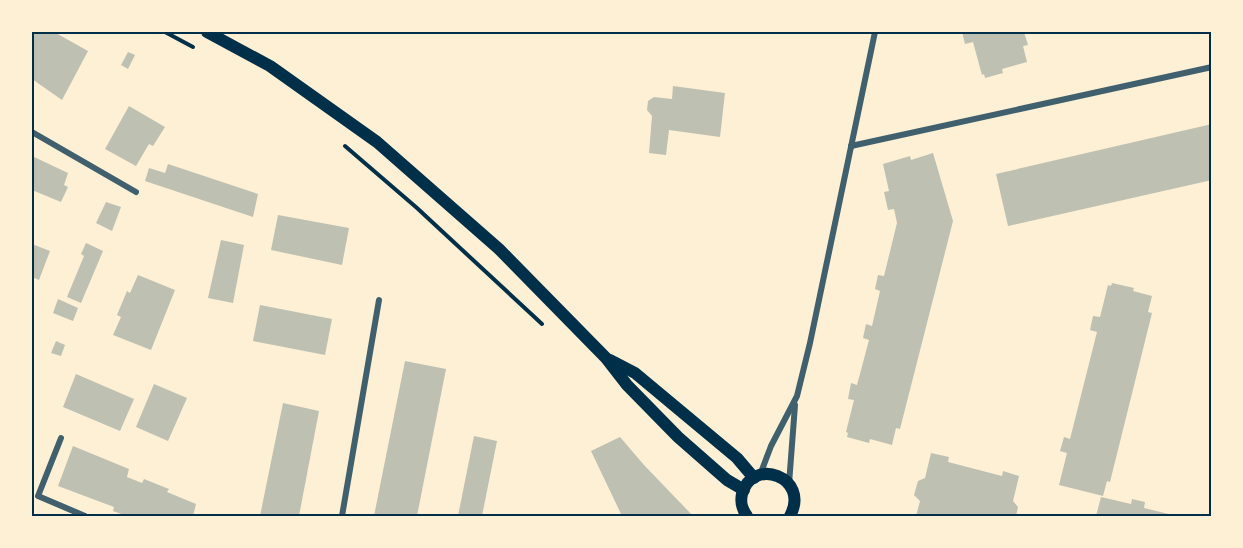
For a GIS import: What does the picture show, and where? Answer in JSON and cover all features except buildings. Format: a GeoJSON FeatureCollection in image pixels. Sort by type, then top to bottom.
{"type":"FeatureCollection","features":[{"type":"Feature","properties":{"kind":"main road"},"geometry":{"type":"LineString","coordinates":[[207,32],[270,66],[377,142],[499,249],[606,358],[627,385],[678,437],[727,480],[744,489]]}},
{"type":"Feature","properties":{"kind":"main road"},"geometry":{"type":"LineString","coordinates":[[606,358],[636,373],[757,476]]}},
{"type":"Feature","properties":{"kind":"main road"},"geometry":{"type":"LineString","coordinates":[[745,516],[741,498],[744,489],[757,476],[775,475],[789,484],[795,501],[794,514]]}},
{"type":"Feature","properties":{"kind":"street"},"geometry":{"type":"LineString","coordinates":[[789,484],[795,401],[810,343],[875,32]]}},
{"type":"Feature","properties":{"kind":"street"},"geometry":{"type":"LineString","coordinates":[[851,146],[1212,67]]}},
{"type":"Feature","properties":{"kind":"street"},"geometry":{"type":"LineString","coordinates":[[32,132],[136,192]]}},
{"type":"Feature","properties":{"kind":"street"},"geometry":{"type":"LineString","coordinates":[[342,516],[379,300]]}},
{"type":"Feature","properties":{"kind":"street"},"geometry":{"type":"LineString","coordinates":[[757,476],[795,401]]}},
{"type":"Feature","properties":{"kind":"street"},"geometry":{"type":"LineString","coordinates":[[61,438],[38,496],[85,516]]}},
{"type":"Feature","properties":{"kind":"path"},"geometry":{"type":"LineString","coordinates":[[165,32],[194,47]]}},
{"type":"Feature","properties":{"kind":"path"},"geometry":{"type":"LineString","coordinates":[[342,143],[417,208],[544,326]]}}]}
